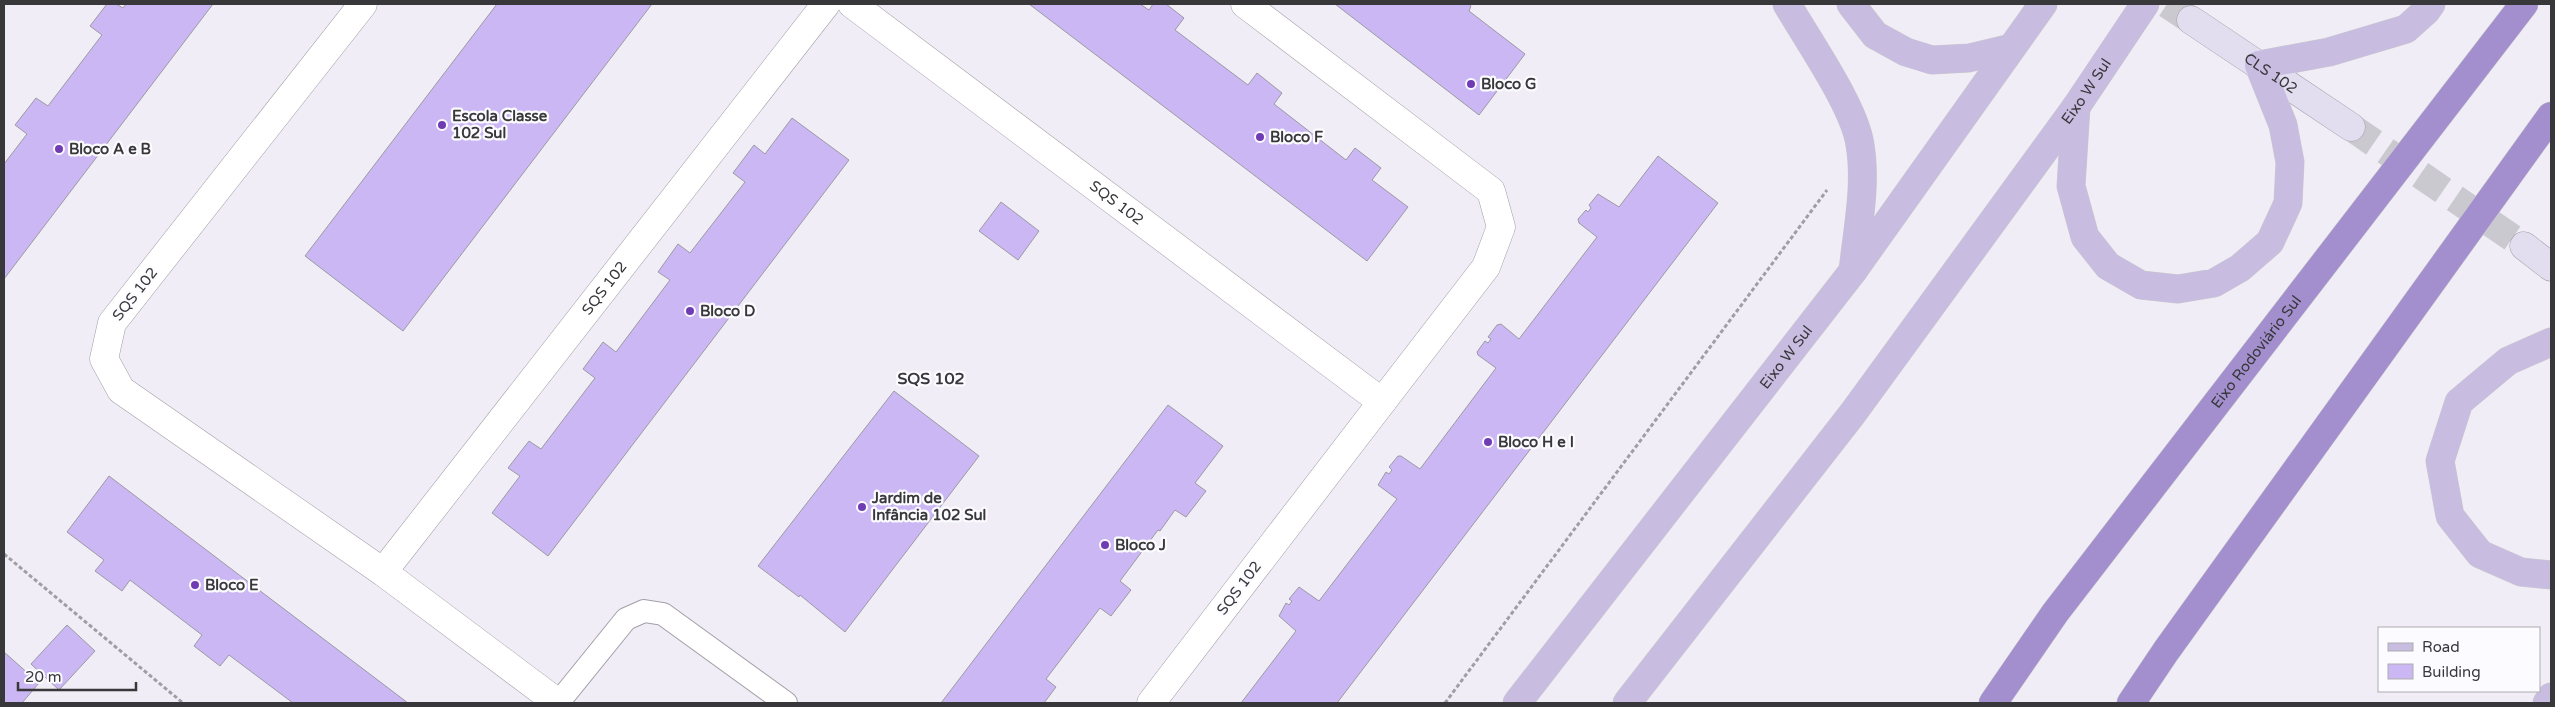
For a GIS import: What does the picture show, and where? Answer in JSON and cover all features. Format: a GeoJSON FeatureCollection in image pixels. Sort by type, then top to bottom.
{"type":"FeatureCollection","features":[{"type":"Feature","properties":{"kind":"highway","name":"Eixo Rodoviário Sul"},"geometry":{"type":"LineString","coordinates":[[1993,703],[2055,613],[2524,4]]}},
{"type":"Feature","properties":{"kind":"highway"},"geometry":{"type":"LineString","coordinates":[[2131,703],[2166,651],[2551,116]]}},
{"type":"Feature","properties":{"kind":"main road"},"geometry":{"type":"LineString","coordinates":[[1787,4],[1847,108],[1860,145],[1861,188],[1853,271]]}},
{"type":"Feature","properties":{"kind":"main road"},"geometry":{"type":"LineString","coordinates":[[1850,4],[1875,35],[1906,52],[1932,60],[1969,58],[2012,48]]}},
{"type":"Feature","properties":{"kind":"main road","name":"Eixo W Sul"},"geometry":{"type":"LineString","coordinates":[[1518,703],[1853,271],[2043,4]]}},
{"type":"Feature","properties":{"kind":"main road","name":"Eixo W Sul"},"geometry":{"type":"LineString","coordinates":[[1627,703],[1853,413],[2076,107],[2145,4]]}},
{"type":"Feature","properties":{"kind":"main road"},"geometry":{"type":"LineString","coordinates":[[2076,107],[2071,186],[2085,237],[2108,266],[2141,284],[2178,289],[2214,283],[2240,268],[2270,242],[2288,203],[2290,162],[2283,125],[2259,65],[2329,52],[2406,29],[2431,4]]}},
{"type":"Feature","properties":{"kind":"main road","name":"CLS 102"},"geometry":{"type":"LineString","coordinates":[[2191,20],[2351,127]]}},
{"type":"Feature","properties":{"kind":"main road"},"geometry":{"type":"LineString","coordinates":[[2524,246],[2551,266]]}},
{"type":"Feature","properties":{"kind":"main road"},"geometry":{"type":"LineString","coordinates":[[2551,342],[2508,361],[2458,402],[2440,462],[2450,516],[2480,554],[2521,572],[2551,575]]}},
{"type":"Feature","properties":{"kind":"main road"},"geometry":{"type":"LineString","coordinates":[[2547,703],[2551,697]]}},
{"type":"Feature","properties":{"kind":"street","name":"SQS 102"},"geometry":{"type":"LineString","coordinates":[[363,4],[112,323],[104,359],[121,390],[383,572],[558,703]]}},
{"type":"Feature","properties":{"kind":"street","name":"SQS 102"},"geometry":{"type":"LineString","coordinates":[[383,572],[826,4]]}},
{"type":"Feature","properties":{"kind":"street","name":"SQS 102"},"geometry":{"type":"LineString","coordinates":[[852,4],[1382,402]]}},
{"type":"Feature","properties":{"kind":"street","name":"SQS 102"},"geometry":{"type":"LineString","coordinates":[[1151,703],[1486,267],[1501,227],[1491,191],[1245,4]]}},
{"type":"Feature","properties":{"kind":"lane"},"geometry":{"type":"LineString","coordinates":[[558,703],[626,620],[644,611],[663,614],[786,703]]}},
{"type":"Feature","properties":{"kind":"path"},"geometry":{"type":"LineString","coordinates":[[1445,703],[1860,145]]}},
{"type":"Feature","properties":{"kind":"path"},"geometry":{"type":"LineString","coordinates":[[4,554],[183,703]]}},
{"type":"Feature","properties":{"kind":"building","name":"Bloco A e B"},"geometry":{"type":"Polygon","coordinates":[[[107,4],[116,4],[123,8],[126,4],[213,4],[4,279],[4,164],[27,134],[15,125],[36,98],[48,106],[102,35],[90,26],[107,4]]]}},
{"type":"Feature","properties":{"kind":"building"},"geometry":{"type":"Polygon","coordinates":[[[497,4],[652,4],[403,331],[305,256],[497,4]]]}},
{"type":"Feature","properties":{"kind":"building","name":"Bloco F"},"geometry":{"type":"Polygon","coordinates":[[[1029,4],[1140,4],[1149,10],[1153,4],[1166,4],[1184,18],[1175,30],[1248,85],[1257,73],[1282,93],[1274,104],[1346,160],[1355,148],[1381,168],[1372,180],[1408,207],[1367,261],[1029,4]]]}},
{"type":"Feature","properties":{"kind":"building","name":"Bloco G"},"geometry":{"type":"Polygon","coordinates":[[[1335,4],[1469,4],[1471,6],[1469,11],[1525,54],[1479,115],[1335,4]]]}},
{"type":"Feature","properties":{"kind":"building","name":"Bloco D"},"geometry":{"type":"Polygon","coordinates":[[[792,118],[849,160],[548,556],[492,513],[520,476],[508,468],[529,441],[541,449],[595,378],[583,369],[603,342],[616,352],[670,280],[658,272],[678,244],[690,253],[745,182],[733,173],[754,145],[765,154],[792,118]]]}},
{"type":"Feature","properties":{"kind":"building","name":"Bloco H e I"},"geometry":{"type":"Polygon","coordinates":[[[1658,156],[1718,203],[1337,703],[1241,703],[1296,631],[1279,616],[1286,603],[1289,605],[1292,601],[1289,599],[1299,587],[1319,601],[1397,499],[1378,485],[1386,472],[1389,474],[1392,470],[1389,467],[1398,456],[1401,456],[1420,469],[1496,368],[1478,355],[1477,352],[1485,341],[1488,343],[1491,339],[1488,337],[1497,325],[1501,324],[1519,339],[1597,237],[1579,223],[1578,219],[1586,210],[1588,212],[1591,208],[1589,205],[1598,194],[1619,207],[1658,156]]]}},
{"type":"Feature","properties":{"kind":"building"},"geometry":{"type":"Polygon","coordinates":[[[1001,202],[1039,231],[1018,260],[979,231],[1001,202]]]}},
{"type":"Feature","properties":{"kind":"building","name":"Jardim de Infância 102 Sul"},"geometry":{"type":"Polygon","coordinates":[[[894,391],[979,456],[845,632],[800,595],[799,597],[758,566],[894,391]]]}},
{"type":"Feature","properties":{"kind":"building","name":"Bloco J"},"geometry":{"type":"Polygon","coordinates":[[[1168,405],[1223,446],[1195,483],[1206,491],[1186,517],[1175,510],[1120,581],[1131,590],[1111,616],[1100,608],[1046,679],[1056,687],[1044,703],[941,703],[1168,405]]]}},
{"type":"Feature","properties":{"kind":"building","name":"Bloco E"},"geometry":{"type":"Polygon","coordinates":[[[109,476],[408,703],[293,703],[229,655],[220,666],[194,646],[202,635],[130,580],[122,591],[95,571],[104,560],[67,532],[109,476]]]}},
{"type":"Feature","properties":{"kind":"building"},"geometry":{"type":"Polygon","coordinates":[[[67,625],[95,651],[59,690],[31,664],[67,625]]]}},
{"type":"Feature","properties":{"kind":"building"},"geometry":{"type":"Polygon","coordinates":[[[4,652],[39,683],[22,703],[4,703],[4,652]]]}},
{"type":"Feature","properties":{"kind":"tunnel"},"geometry":{"type":"LineString","coordinates":[[2167,4],[2191,20]]}},
{"type":"Feature","properties":{"kind":"tunnel"},"geometry":{"type":"LineString","coordinates":[[2351,127],[2524,246]]}},
{"type":"Feature","properties":{"kind":"place","name":"Bloco G"},"geometry":{"type":"Point","coordinates":[1471,84]}},
{"type":"Feature","properties":{"kind":"place","name":"Escola Classe 102 Sul"},"geometry":{"type":"Point","coordinates":[442,125]}},
{"type":"Feature","properties":{"kind":"place","name":"Bloco F"},"geometry":{"type":"Point","coordinates":[1260,137]}},
{"type":"Feature","properties":{"kind":"place","name":"Bloco A e B"},"geometry":{"type":"Point","coordinates":[59,149]}},
{"type":"Feature","properties":{"kind":"place","name":"Bloco D"},"geometry":{"type":"Point","coordinates":[690,311]}},
{"type":"Feature","properties":{"kind":"place","name":"Bloco H e I"},"geometry":{"type":"Point","coordinates":[1488,442]}},
{"type":"Feature","properties":{"kind":"place","name":"Jardim de Infância 102 Sul"},"geometry":{"type":"Point","coordinates":[862,507]}},
{"type":"Feature","properties":{"kind":"place","name":"Bloco J"},"geometry":{"type":"Point","coordinates":[1105,545]}},
{"type":"Feature","properties":{"kind":"place","name":"Bloco E"},"geometry":{"type":"Point","coordinates":[195,585]}},
{"type":"Feature","properties":{"kind":"district","name":"SQS 102"},"geometry":{"type":"Point","coordinates":[931,379]}}]}
